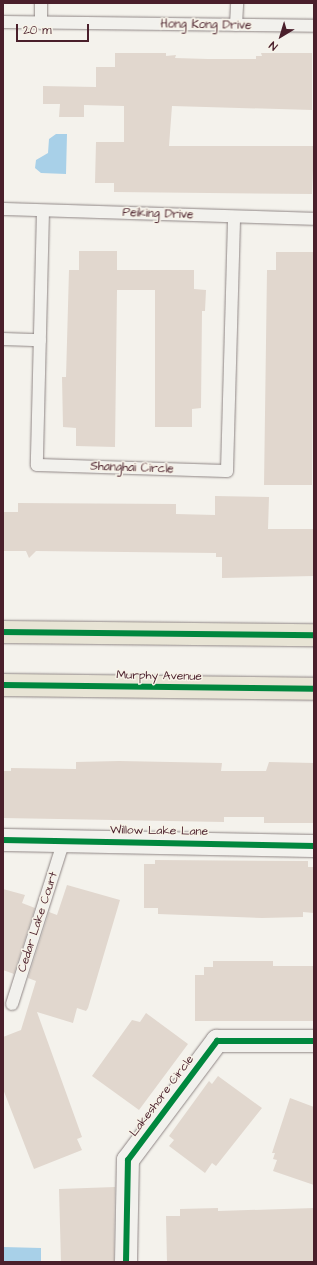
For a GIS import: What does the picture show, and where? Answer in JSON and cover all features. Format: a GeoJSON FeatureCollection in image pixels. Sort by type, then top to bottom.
{"type":"FeatureCollection","features":[{"type":"Feature","properties":{"kind":"main road"},"geometry":{"type":"LineString","coordinates":[[3,632],[314,635]]}},
{"type":"Feature","properties":{"kind":"main road","name":"Murphy Avenue"},"geometry":{"type":"LineString","coordinates":[[3,685],[314,689]]}},
{"type":"Feature","properties":{"kind":"street","name":"Willow Lake Lane"},"geometry":{"type":"LineString","coordinates":[[3,840],[314,846]]}},
{"type":"Feature","properties":{"kind":"street","name":"Lakeshore Circle"},"geometry":{"type":"LineString","coordinates":[[126,1262],[128,1160],[217,1041],[314,1041]]}},
{"type":"Feature","properties":{"kind":"lane"},"geometry":{"type":"LineString","coordinates":[[41,3],[41,23]]}},
{"type":"Feature","properties":{"kind":"lane"},"geometry":{"type":"LineString","coordinates":[[236,25],[237,3]]}},
{"type":"Feature","properties":{"kind":"lane","name":"Hong Kong Drive"},"geometry":{"type":"LineString","coordinates":[[3,22],[314,26]]}},
{"type":"Feature","properties":{"kind":"lane","name":"Peiking Drive"},"geometry":{"type":"LineString","coordinates":[[3,209],[313,219]]}},
{"type":"Feature","properties":{"kind":"lane","name":"Shanghai Circle"},"geometry":{"type":"LineString","coordinates":[[43,211],[36,465],[227,471],[234,217]]}},
{"type":"Feature","properties":{"kind":"lane"},"geometry":{"type":"LineString","coordinates":[[3,339],[40,340]]}},
{"type":"Feature","properties":{"kind":"lane","name":"Cedar Lake Court"},"geometry":{"type":"LineString","coordinates":[[12,1004],[64,840]]}},
{"type":"Feature","properties":{"kind":"water"},"geometry":{"type":"Polygon","coordinates":[[[56,134],[67,134],[66,174],[41,173],[35,168],[36,160],[48,153],[49,139],[56,134]]]}},
{"type":"Feature","properties":{"kind":"water"},"geometry":{"type":"Polygon","coordinates":[[[3,1247],[41,1248],[41,1262],[3,1262],[3,1247]]]}},
{"type":"Feature","properties":{"kind":"building"},"geometry":{"type":"Polygon","coordinates":[[[115,53],[166,53],[166,56],[176,55],[175,58],[256,59],[256,56],[262,56],[261,53],[312,53],[312,110],[172,106],[169,146],[314,146],[312,194],[114,192],[114,183],[95,183],[96,142],[124,142],[124,106],[84,105],[84,117],[59,117],[60,104],[43,104],[43,86],[96,87],[96,67],[115,67],[115,53]]]}},
{"type":"Feature","properties":{"kind":"building"},"geometry":{"type":"Polygon","coordinates":[[[79,251],[117,251],[117,270],[194,270],[194,289],[206,290],[205,311],[202,311],[201,408],[192,409],[192,427],[155,427],[155,290],[117,290],[115,447],[76,446],[76,428],[63,427],[62,377],[66,377],[69,270],[79,270],[79,251]]]}},
{"type":"Feature","properties":{"kind":"building"},"geometry":{"type":"Polygon","coordinates":[[[276,252],[314,252],[312,485],[264,485],[267,270],[276,270],[276,252]]]}},
{"type":"Feature","properties":{"kind":"building"},"geometry":{"type":"Polygon","coordinates":[[[215,496],[269,497],[268,529],[314,529],[314,576],[222,578],[222,557],[216,557],[216,553],[36,551],[29,558],[26,551],[3,551],[3,512],[18,512],[18,503],[176,504],[176,514],[215,515],[215,496]]]}},
{"type":"Feature","properties":{"kind":"building"},"geometry":{"type":"Polygon","coordinates":[[[119,761],[222,763],[221,771],[266,771],[269,762],[314,763],[314,823],[264,823],[264,817],[224,817],[224,822],[3,818],[3,771],[11,771],[11,768],[76,769],[76,762],[119,761]]]}},
{"type":"Feature","properties":{"kind":"building"},"geometry":{"type":"Polygon","coordinates":[[[155,860],[308,861],[308,867],[314,867],[314,913],[303,912],[303,917],[262,918],[158,914],[158,908],[144,908],[144,864],[155,864],[155,860]]]}},
{"type":"Feature","properties":{"kind":"building"},"geometry":{"type":"Polygon","coordinates":[[[67,885],[120,900],[86,1011],[77,1008],[73,1023],[37,1012],[82,1137],[77,1139],[82,1150],[34,1169],[3,1089],[3,1037],[21,1030],[36,981],[28,978],[49,912],[57,915],[67,885]]]}},
{"type":"Feature","properties":{"kind":"building"},"geometry":{"type":"Polygon","coordinates":[[[3,889],[25,895],[22,903],[35,908],[14,974],[3,970],[3,889]]]}},
{"type":"Feature","properties":{"kind":"building"},"geometry":{"type":"Polygon","coordinates":[[[213,961],[273,961],[273,966],[314,966],[314,1021],[195,1021],[195,975],[204,975],[204,967],[213,967],[213,961]]]}},
{"type":"Feature","properties":{"kind":"building"},"geometry":{"type":"Polygon","coordinates":[[[146,1013],[188,1044],[139,1110],[92,1076],[132,1020],[140,1022],[146,1013]]]}},
{"type":"Feature","properties":{"kind":"building"},"geometry":{"type":"Polygon","coordinates":[[[218,1076],[262,1108],[216,1166],[212,1163],[205,1173],[169,1146],[174,1140],[169,1136],[209,1081],[212,1084],[218,1076]]]}},
{"type":"Feature","properties":{"kind":"building"},"geometry":{"type":"Polygon","coordinates":[[[290,1098],[314,1107],[314,1185],[273,1171],[277,1160],[273,1159],[275,1153],[272,1153],[290,1098]]]}},
{"type":"Feature","properties":{"kind":"building"},"geometry":{"type":"Polygon","coordinates":[[[115,1187],[114,1262],[61,1262],[59,1189],[115,1187]]]}},
{"type":"Feature","properties":{"kind":"building"},"geometry":{"type":"Polygon","coordinates":[[[218,1208],[218,1211],[314,1208],[314,1262],[167,1262],[166,1216],[180,1216],[180,1209],[218,1208]]]}},
{"type":"Feature","properties":{"kind":"cycle path"},"geometry":{"type":"LineString","coordinates":[[3,632],[314,635]]}},
{"type":"Feature","properties":{"kind":"cycle path"},"geometry":{"type":"LineString","coordinates":[[3,685],[314,689]]}},
{"type":"Feature","properties":{"kind":"cycle path"},"geometry":{"type":"LineString","coordinates":[[3,840],[314,846]]}},
{"type":"Feature","properties":{"kind":"cycle path"},"geometry":{"type":"LineString","coordinates":[[126,1262],[128,1160],[217,1041],[314,1041]]}}]}
